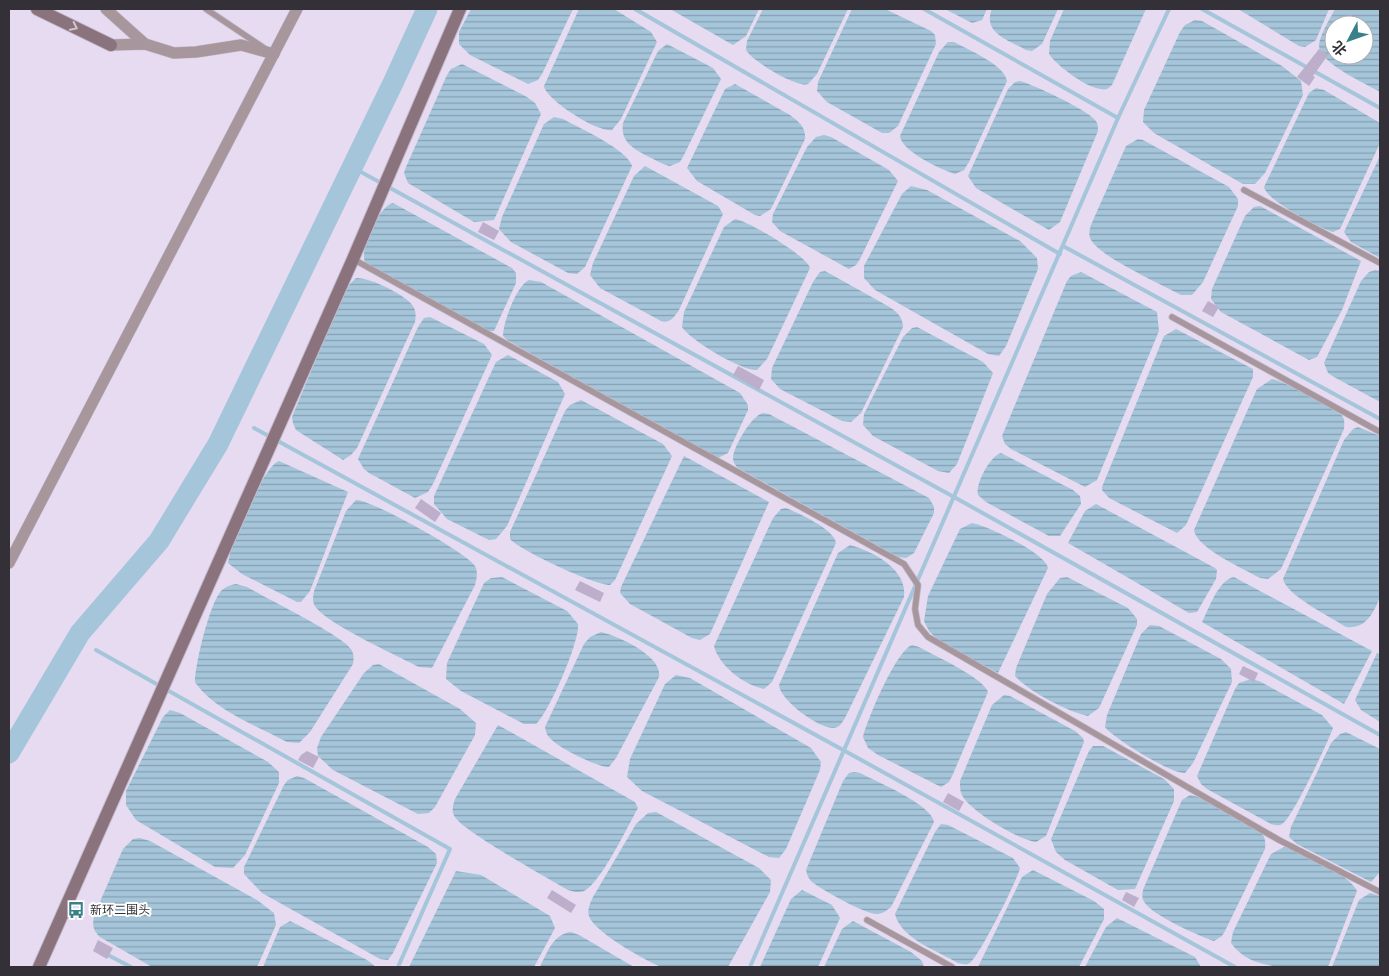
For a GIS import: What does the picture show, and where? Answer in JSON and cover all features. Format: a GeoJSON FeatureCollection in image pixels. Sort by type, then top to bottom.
{"type":"FeatureCollection","features":[{"type":"Feature","properties":{"kind":"street"},"geometry":{"type":"LineString","coordinates":[[37,9],[111,45],[145,44],[174,53],[196,52],[241,45],[274,54]]}},
{"type":"Feature","properties":{"kind":"street"},"geometry":{"type":"LineString","coordinates":[[106,9],[145,44]]}},
{"type":"Feature","properties":{"kind":"street"},"geometry":{"type":"LineString","coordinates":[[9,563],[297,9]]}},
{"type":"Feature","properties":{"kind":"street"},"geometry":{"type":"LineString","coordinates":[[39,967],[353,260],[460,9]]}},
{"type":"Feature","properties":{"kind":"lane"},"geometry":{"type":"LineString","coordinates":[[206,9],[274,54]]}},
{"type":"Feature","properties":{"kind":"lane"},"geometry":{"type":"LineString","coordinates":[[1244,190],[1380,263]]}},
{"type":"Feature","properties":{"kind":"lane"},"geometry":{"type":"LineString","coordinates":[[353,260],[904,564],[918,584],[915,609],[918,625],[928,638],[1279,840],[1380,892]]}},
{"type":"Feature","properties":{"kind":"lane"},"geometry":{"type":"LineString","coordinates":[[1172,317],[1380,432]]}},
{"type":"Feature","properties":{"kind":"lane"},"geometry":{"type":"LineString","coordinates":[[867,920],[952,967]]}},
{"type":"Feature","properties":{"kind":"water"},"geometry":{"type":"Polygon","coordinates":[[[471,9],[573,9],[542,74],[538,80],[528,84],[470,55],[459,44],[459,32],[471,9]]]}},
{"type":"Feature","properties":{"kind":"water"},"geometry":{"type":"Polygon","coordinates":[[[579,9],[614,9],[651,32],[657,42],[621,119],[612,130],[605,130],[585,121],[563,107],[547,92],[544,86],[579,9]]]}},
{"type":"Feature","properties":{"kind":"water"},"geometry":{"type":"Polygon","coordinates":[[[670,9],[759,9],[746,36],[733,45],[670,9]]]}},
{"type":"Feature","properties":{"kind":"water"},"geometry":{"type":"Polygon","coordinates":[[[763,9],[848,9],[817,74],[808,84],[795,82],[775,73],[757,61],[746,50],[747,41],[763,9]]]}},
{"type":"Feature","properties":{"kind":"water"},"geometry":{"type":"Polygon","coordinates":[[[852,9],[885,9],[931,31],[935,35],[936,44],[898,126],[889,133],[882,133],[827,102],[817,91],[818,82],[852,9]]]}},
{"type":"Feature","properties":{"kind":"water"},"geometry":{"type":"Polygon","coordinates":[[[945,9],[987,9],[982,20],[972,23],[945,9]]]}},
{"type":"Feature","properties":{"kind":"water"},"geometry":{"type":"Polygon","coordinates":[[[992,9],[1058,9],[1042,44],[1032,51],[1026,50],[1005,39],[994,30],[990,17],[992,9]]]}},
{"type":"Feature","properties":{"kind":"water"},"geometry":{"type":"Polygon","coordinates":[[[1064,9],[1146,9],[1112,85],[1107,89],[1093,87],[1075,78],[1049,54],[1050,41],[1064,9]]]}},
{"type":"Feature","properties":{"kind":"water"},"geometry":{"type":"Polygon","coordinates":[[[1238,9],[1329,9],[1326,15],[1324,15],[1324,21],[1316,40],[1305,47],[1299,46],[1238,9]]]}},
{"type":"Feature","properties":{"kind":"water"},"geometry":{"type":"Polygon","coordinates":[[[1335,9],[1380,9],[1380,92],[1333,65],[1374,65],[1374,15],[1332,15],[1335,9]]]}},
{"type":"Feature","properties":{"kind":"water"},"geometry":{"type":"Polygon","coordinates":[[[1195,20],[1202,21],[1282,66],[1301,81],[1303,95],[1265,173],[1255,184],[1243,184],[1154,133],[1143,122],[1144,110],[1180,32],[1185,25],[1195,20]]]}},
{"type":"Feature","properties":{"kind":"water"},"geometry":{"type":"Polygon","coordinates":[[[1324,29],[1324,56],[1319,45],[1324,29]]]}},
{"type":"Feature","properties":{"kind":"water"},"geometry":{"type":"Polygon","coordinates":[[[948,42],[954,42],[993,63],[1007,81],[969,162],[964,170],[955,174],[914,154],[902,142],[900,136],[939,52],[948,42]]]}},
{"type":"Feature","properties":{"kind":"water"},"geometry":{"type":"Polygon","coordinates":[[[667,44],[713,68],[721,79],[680,162],[670,166],[633,148],[626,140],[623,130],[623,123],[658,51],[667,44]]]}},
{"type":"Feature","properties":{"kind":"water"},"geometry":{"type":"Polygon","coordinates":[[[462,64],[527,97],[535,103],[541,114],[494,220],[474,222],[408,183],[404,173],[447,75],[451,69],[462,64]]]}},
{"type":"Feature","properties":{"kind":"water"},"geometry":{"type":"Polygon","coordinates":[[[1020,81],[1071,104],[1090,115],[1098,125],[1098,131],[1060,222],[1049,230],[976,188],[968,176],[1008,89],[1015,82],[1020,81]]]}},
{"type":"Feature","properties":{"kind":"water"},"geometry":{"type":"Polygon","coordinates":[[[735,84],[790,115],[799,123],[804,131],[805,139],[771,209],[760,216],[755,215],[697,181],[687,168],[725,89],[735,84]]]}},
{"type":"Feature","properties":{"kind":"water"},"geometry":{"type":"Polygon","coordinates":[[[1316,88],[1324,90],[1380,123],[1380,143],[1340,229],[1333,232],[1283,206],[1267,193],[1264,187],[1309,93],[1316,88]]]}},
{"type":"Feature","properties":{"kind":"water"},"geometry":{"type":"Polygon","coordinates":[[[554,117],[563,119],[591,133],[612,146],[628,159],[632,166],[585,267],[577,274],[568,273],[511,242],[499,229],[502,217],[544,124],[554,117]]]}},
{"type":"Feature","properties":{"kind":"water"},"geometry":{"type":"Polygon","coordinates":[[[824,135],[831,137],[889,170],[898,181],[860,259],[856,265],[849,269],[780,231],[772,222],[773,214],[807,147],[816,137],[824,135]]]}},
{"type":"Feature","properties":{"kind":"water"},"geometry":{"type":"Polygon","coordinates":[[[1138,139],[1229,187],[1238,199],[1238,206],[1203,282],[1192,295],[1181,295],[1133,270],[1107,255],[1091,240],[1089,232],[1092,223],[1126,146],[1138,139]]]}},
{"type":"Feature","properties":{"kind":"water"},"geometry":{"type":"Polygon","coordinates":[[[1380,156],[1380,258],[1351,242],[1344,232],[1380,156]]]}},
{"type":"Feature","properties":{"kind":"water"},"geometry":{"type":"Polygon","coordinates":[[[645,166],[718,206],[723,214],[679,310],[672,319],[667,321],[661,321],[600,288],[590,275],[593,263],[634,176],[645,166]]]}},
{"type":"Feature","properties":{"kind":"water"},"geometry":{"type":"Polygon","coordinates":[[[911,186],[927,190],[1020,241],[1037,258],[1038,269],[1006,346],[999,356],[988,354],[875,290],[864,278],[864,266],[902,194],[911,186]]]}},
{"type":"Feature","properties":{"kind":"water"},"geometry":{"type":"Polygon","coordinates":[[[393,203],[512,268],[516,273],[516,283],[494,331],[488,331],[366,264],[364,250],[371,230],[382,212],[393,203]]]}},
{"type":"Feature","properties":{"kind":"water"},"geometry":{"type":"Polygon","coordinates":[[[1260,206],[1361,261],[1342,310],[1317,357],[1309,360],[1221,312],[1211,299],[1212,289],[1245,216],[1254,207],[1260,206]]]}},
{"type":"Feature","properties":{"kind":"water"},"geometry":{"type":"Polygon","coordinates":[[[735,219],[777,240],[799,255],[810,268],[767,359],[757,370],[740,366],[716,354],[687,333],[682,327],[684,312],[724,227],[735,219]]]}},
{"type":"Feature","properties":{"kind":"water"},"geometry":{"type":"Polygon","coordinates":[[[825,271],[892,309],[898,314],[903,323],[903,327],[861,413],[851,422],[842,421],[780,389],[771,379],[772,368],[813,282],[820,272],[825,271]]]}},
{"type":"Feature","properties":{"kind":"water"},"geometry":{"type":"Polygon","coordinates":[[[1380,271],[1380,402],[1328,373],[1324,363],[1361,281],[1369,272],[1380,271]]]}},
{"type":"Feature","properties":{"kind":"water"},"geometry":{"type":"Polygon","coordinates":[[[1081,272],[1157,312],[1159,331],[1097,480],[1085,487],[1011,449],[1005,444],[1002,436],[1067,281],[1071,276],[1081,272]]]}},
{"type":"Feature","properties":{"kind":"water"},"geometry":{"type":"Polygon","coordinates":[[[356,278],[369,280],[403,297],[413,306],[416,318],[357,448],[343,460],[296,430],[292,417],[345,289],[356,278]]]}},
{"type":"Feature","properties":{"kind":"water"},"geometry":{"type":"Polygon","coordinates":[[[529,280],[541,282],[740,393],[748,405],[748,410],[728,453],[716,459],[507,340],[503,336],[508,313],[520,289],[529,280]]]}},
{"type":"Feature","properties":{"kind":"water"},"geometry":{"type":"Polygon","coordinates":[[[430,317],[484,344],[492,355],[433,484],[428,492],[415,498],[369,473],[358,459],[418,327],[424,318],[430,317]]]}},
{"type":"Feature","properties":{"kind":"water"},"geometry":{"type":"Polygon","coordinates":[[[917,327],[983,362],[993,373],[957,464],[949,473],[938,471],[873,436],[863,425],[864,414],[903,337],[912,328],[917,327]]]}},
{"type":"Feature","properties":{"kind":"water"},"geometry":{"type":"Polygon","coordinates":[[[1176,329],[1253,369],[1253,377],[1186,525],[1177,533],[1109,498],[1102,490],[1164,336],[1176,329]]]}},
{"type":"Feature","properties":{"kind":"water"},"geometry":{"type":"Polygon","coordinates":[[[508,355],[558,382],[565,394],[507,526],[496,539],[489,540],[447,519],[434,504],[434,496],[496,362],[508,355]]]}},
{"type":"Feature","properties":{"kind":"water"},"geometry":{"type":"Polygon","coordinates":[[[1272,379],[1299,389],[1339,412],[1343,417],[1344,429],[1281,569],[1268,579],[1260,578],[1212,551],[1197,537],[1194,530],[1257,389],[1272,379]]]}},
{"type":"Feature","properties":{"kind":"water"},"geometry":{"type":"Polygon","coordinates":[[[581,400],[663,444],[672,456],[615,580],[610,585],[589,580],[558,566],[528,551],[510,539],[510,532],[565,411],[570,405],[581,400]]]}},
{"type":"Feature","properties":{"kind":"water"},"geometry":{"type":"Polygon","coordinates":[[[763,413],[769,414],[929,498],[934,507],[934,513],[914,553],[906,558],[898,557],[738,468],[733,459],[736,447],[749,425],[763,413]]]}},
{"type":"Feature","properties":{"kind":"water"},"geometry":{"type":"Polygon","coordinates":[[[1358,427],[1380,436],[1380,597],[1375,609],[1364,623],[1359,626],[1346,627],[1310,606],[1286,586],[1283,579],[1344,440],[1353,429],[1358,427]]]}},
{"type":"Feature","properties":{"kind":"water"},"geometry":{"type":"Polygon","coordinates":[[[1001,453],[1073,490],[1080,496],[1081,504],[1060,536],[1049,536],[986,502],[978,495],[979,484],[984,471],[992,459],[1001,453]]]}},
{"type":"Feature","properties":{"kind":"water"},"geometry":{"type":"Polygon","coordinates":[[[684,456],[769,502],[710,634],[700,640],[692,638],[630,604],[620,593],[621,587],[684,456]]]}},
{"type":"Feature","properties":{"kind":"water"},"geometry":{"type":"Polygon","coordinates":[[[279,461],[348,492],[310,591],[301,602],[297,602],[242,574],[228,563],[231,549],[259,487],[266,475],[279,461]]]}},
{"type":"Feature","properties":{"kind":"water"},"geometry":{"type":"Polygon","coordinates":[[[356,500],[380,508],[438,539],[468,559],[475,566],[477,575],[475,585],[432,668],[419,667],[363,639],[321,613],[314,604],[314,591],[346,511],[356,500]]]}},
{"type":"Feature","properties":{"kind":"water"},"geometry":{"type":"Polygon","coordinates":[[[1096,504],[1217,570],[1216,579],[1197,612],[1189,613],[1068,543],[1085,511],[1096,504]]]}},
{"type":"Feature","properties":{"kind":"water"},"geometry":{"type":"Polygon","coordinates":[[[786,508],[822,527],[829,532],[836,543],[772,682],[764,689],[756,687],[733,674],[721,661],[714,646],[773,518],[781,509],[786,508]]]}},
{"type":"Feature","properties":{"kind":"water"},"geometry":{"type":"Polygon","coordinates":[[[972,523],[990,529],[1027,548],[1045,562],[1048,568],[998,673],[939,641],[929,631],[924,621],[928,596],[960,529],[972,523]]]}},
{"type":"Feature","properties":{"kind":"water"},"geometry":{"type":"Polygon","coordinates":[[[850,545],[868,552],[887,563],[900,578],[904,587],[904,597],[845,718],[839,726],[833,728],[818,723],[801,712],[786,698],[779,685],[838,553],[850,545]]]}},
{"type":"Feature","properties":{"kind":"water"},"geometry":{"type":"Polygon","coordinates":[[[502,577],[567,611],[578,624],[574,645],[563,676],[542,717],[536,724],[524,724],[461,691],[446,679],[447,663],[484,583],[491,578],[502,577]]]}},
{"type":"Feature","properties":{"kind":"water"},"geometry":{"type":"Polygon","coordinates":[[[1067,577],[1128,608],[1137,619],[1137,625],[1099,708],[1088,716],[1049,701],[1015,676],[1016,668],[1047,594],[1060,578],[1067,577]]]}},
{"type":"Feature","properties":{"kind":"water"},"geometry":{"type":"Polygon","coordinates":[[[1234,577],[1372,651],[1344,704],[1202,622],[1223,583],[1234,577]]]}},
{"type":"Feature","properties":{"kind":"water"},"geometry":{"type":"Polygon","coordinates":[[[236,584],[247,587],[319,626],[345,643],[353,653],[353,664],[310,732],[299,743],[287,742],[225,709],[203,692],[195,682],[200,648],[217,596],[222,590],[236,584]]]}},
{"type":"Feature","properties":{"kind":"water"},"geometry":{"type":"Polygon","coordinates":[[[1150,625],[1159,626],[1221,659],[1231,669],[1232,682],[1193,763],[1185,773],[1178,772],[1156,762],[1119,739],[1105,727],[1107,715],[1141,634],[1150,625]]]}},
{"type":"Feature","properties":{"kind":"water"},"geometry":{"type":"Polygon","coordinates":[[[601,632],[628,642],[638,648],[654,662],[658,669],[659,677],[616,758],[609,767],[588,761],[563,748],[549,737],[545,727],[584,644],[590,637],[601,632]]]}},
{"type":"Feature","properties":{"kind":"water"},"geometry":{"type":"Polygon","coordinates":[[[912,645],[946,661],[978,680],[988,692],[953,774],[949,782],[941,787],[878,755],[868,748],[863,737],[876,701],[891,672],[898,659],[912,645]]]}},
{"type":"Feature","properties":{"kind":"water"},"geometry":{"type":"Polygon","coordinates":[[[1377,653],[1380,655],[1380,722],[1361,710],[1355,700],[1377,653]]]}},
{"type":"Feature","properties":{"kind":"water"},"geometry":{"type":"Polygon","coordinates":[[[379,664],[460,709],[476,723],[475,735],[435,807],[429,813],[418,814],[333,770],[318,756],[317,748],[321,737],[364,673],[373,665],[379,664]]]}},
{"type":"Feature","properties":{"kind":"water"},"geometry":{"type":"Polygon","coordinates":[[[676,675],[690,678],[811,748],[821,762],[820,770],[786,849],[779,858],[769,857],[642,791],[627,777],[630,759],[665,684],[676,675]]]}},
{"type":"Feature","properties":{"kind":"water"},"geometry":{"type":"Polygon","coordinates":[[[1251,679],[1259,681],[1322,715],[1333,728],[1301,795],[1287,819],[1280,825],[1271,824],[1207,789],[1201,784],[1197,776],[1235,689],[1239,683],[1251,679]]]}},
{"type":"Feature","properties":{"kind":"water"},"geometry":{"type":"Polygon","coordinates":[[[1004,695],[1010,696],[1075,731],[1083,738],[1084,742],[1046,836],[1036,842],[1018,836],[994,823],[973,808],[965,800],[961,792],[960,781],[992,705],[1004,695]]]}},
{"type":"Feature","properties":{"kind":"water"},"geometry":{"type":"Polygon","coordinates":[[[170,710],[180,713],[268,762],[279,772],[279,783],[245,855],[233,868],[215,867],[136,820],[126,805],[126,791],[163,717],[170,710]]]}},
{"type":"Feature","properties":{"kind":"water"},"geometry":{"type":"Polygon","coordinates":[[[498,725],[635,802],[638,808],[613,854],[598,878],[584,891],[568,890],[526,866],[473,833],[455,817],[453,808],[455,799],[498,725]]]}},
{"type":"Feature","properties":{"kind":"water"},"geometry":{"type":"Polygon","coordinates":[[[1346,732],[1380,749],[1380,872],[1371,882],[1297,844],[1289,837],[1291,827],[1331,743],[1340,734],[1346,732]]]}},
{"type":"Feature","properties":{"kind":"water"},"geometry":{"type":"Polygon","coordinates":[[[1093,746],[1103,746],[1164,779],[1174,789],[1174,801],[1135,889],[1118,890],[1065,860],[1056,852],[1051,839],[1089,751],[1093,746]]]}},
{"type":"Feature","properties":{"kind":"water"},"geometry":{"type":"Polygon","coordinates":[[[849,773],[860,773],[914,801],[931,815],[934,822],[891,907],[879,914],[863,910],[823,890],[811,881],[806,870],[843,781],[849,773]]]}},
{"type":"Feature","properties":{"kind":"water"},"geometry":{"type":"Polygon","coordinates":[[[297,776],[304,778],[428,847],[436,854],[437,863],[388,960],[380,959],[262,893],[244,874],[244,867],[284,785],[288,780],[297,776]]]}},
{"type":"Feature","properties":{"kind":"water"},"geometry":{"type":"Polygon","coordinates":[[[1190,795],[1198,797],[1246,822],[1260,831],[1265,842],[1265,849],[1225,931],[1222,936],[1214,941],[1157,914],[1145,903],[1142,897],[1144,887],[1182,800],[1190,795]]]}},
{"type":"Feature","properties":{"kind":"water"},"geometry":{"type":"Polygon","coordinates":[[[656,812],[759,868],[771,880],[770,892],[728,967],[684,969],[662,967],[633,953],[610,937],[600,930],[589,916],[588,913],[593,897],[636,824],[648,813],[656,812]]]}},
{"type":"Feature","properties":{"kind":"water"},"geometry":{"type":"Polygon","coordinates":[[[941,824],[948,825],[1013,858],[1020,868],[998,917],[975,958],[967,964],[958,963],[912,937],[899,923],[895,914],[935,832],[941,824]]]}},
{"type":"Feature","properties":{"kind":"water"},"geometry":{"type":"Polygon","coordinates":[[[140,838],[150,841],[257,900],[274,913],[276,925],[257,967],[152,967],[97,934],[93,926],[95,913],[123,849],[133,839],[140,838]]]}},
{"type":"Feature","properties":{"kind":"water"},"geometry":{"type":"Polygon","coordinates":[[[1284,847],[1325,864],[1345,878],[1357,891],[1328,967],[1289,967],[1262,964],[1240,953],[1231,943],[1233,932],[1271,854],[1284,847]]]}},
{"type":"Feature","properties":{"kind":"water"},"geometry":{"type":"Polygon","coordinates":[[[1033,870],[1094,901],[1104,909],[1104,919],[1079,967],[978,967],[1022,877],[1033,870]]]}},
{"type":"Feature","properties":{"kind":"water"},"geometry":{"type":"Polygon","coordinates":[[[456,871],[481,875],[550,916],[555,928],[534,967],[409,967],[456,871]]]}},
{"type":"Feature","properties":{"kind":"water"},"geometry":{"type":"Polygon","coordinates":[[[802,890],[832,905],[840,918],[818,967],[760,967],[791,899],[802,890]]]}},
{"type":"Feature","properties":{"kind":"water"},"geometry":{"type":"Polygon","coordinates":[[[1370,893],[1380,896],[1380,967],[1332,967],[1359,900],[1370,893]]]}},
{"type":"Feature","properties":{"kind":"water"},"geometry":{"type":"Polygon","coordinates":[[[1117,918],[1195,957],[1201,967],[1085,967],[1106,927],[1117,918]]]}},
{"type":"Feature","properties":{"kind":"water"},"geometry":{"type":"Polygon","coordinates":[[[290,921],[367,960],[376,967],[263,967],[280,927],[290,921]]]}},
{"type":"Feature","properties":{"kind":"water"},"geometry":{"type":"Polygon","coordinates":[[[853,921],[911,952],[922,961],[924,967],[824,967],[842,929],[853,921]]]}},
{"type":"Feature","properties":{"kind":"water"},"geometry":{"type":"Polygon","coordinates":[[[571,932],[634,967],[540,967],[555,940],[571,932]]]}},
{"type":"Feature","properties":{"kind":"building"},"geometry":{"type":"Polygon","coordinates":[[[1319,49],[1324,52],[1324,61],[1313,76],[1315,77],[1309,86],[1297,77],[1319,49]]]}},
{"type":"Feature","properties":{"kind":"building"},"geometry":{"type":"Polygon","coordinates":[[[483,222],[499,231],[494,240],[478,232],[483,222]]]}},
{"type":"Feature","properties":{"kind":"building"},"geometry":{"type":"Polygon","coordinates":[[[1208,301],[1219,307],[1213,317],[1202,311],[1208,301]]]}},
{"type":"Feature","properties":{"kind":"building"},"geometry":{"type":"Polygon","coordinates":[[[738,366],[764,380],[759,390],[733,375],[738,366]]]}},
{"type":"Feature","properties":{"kind":"building"},"geometry":{"type":"Polygon","coordinates":[[[421,499],[441,513],[435,522],[415,508],[421,499]]]}},
{"type":"Feature","properties":{"kind":"building"},"geometry":{"type":"Polygon","coordinates":[[[580,581],[604,593],[600,602],[575,590],[580,581]]]}},
{"type":"Feature","properties":{"kind":"building"},"geometry":{"type":"Polygon","coordinates":[[[1243,666],[1258,673],[1254,682],[1239,674],[1243,666]]]}},
{"type":"Feature","properties":{"kind":"building"},"geometry":{"type":"Polygon","coordinates":[[[307,751],[319,757],[313,768],[298,760],[307,751]]]}},
{"type":"Feature","properties":{"kind":"building"},"geometry":{"type":"Polygon","coordinates":[[[948,793],[964,802],[959,811],[943,802],[948,793]]]}},
{"type":"Feature","properties":{"kind":"building"},"geometry":{"type":"Polygon","coordinates":[[[552,890],[576,905],[571,913],[547,898],[552,890]]]}},
{"type":"Feature","properties":{"kind":"building"},"geometry":{"type":"Polygon","coordinates":[[[1126,892],[1139,898],[1134,907],[1122,900],[1126,892]]]}},
{"type":"Feature","properties":{"kind":"building"},"geometry":{"type":"Polygon","coordinates":[[[98,940],[113,948],[107,959],[93,951],[98,940]]]}},
{"type":"Feature","properties":{"kind":"waterway"},"geometry":{"type":"LineString","coordinates":[[9,753],[80,633],[159,541],[218,444],[427,9]]}},
{"type":"Feature","properties":{"kind":"waterway"},"geometry":{"type":"LineString","coordinates":[[635,9],[1060,254]]}},
{"type":"Feature","properties":{"kind":"waterway"},"geometry":{"type":"LineString","coordinates":[[924,9],[1118,118]]}},
{"type":"Feature","properties":{"kind":"waterway"},"geometry":{"type":"LineString","coordinates":[[750,967],[1118,118],[1169,9]]}},
{"type":"Feature","properties":{"kind":"waterway"},"geometry":{"type":"LineString","coordinates":[[1202,9],[1380,108]]}},
{"type":"Feature","properties":{"kind":"waterway"},"geometry":{"type":"LineString","coordinates":[[361,172],[954,497],[1380,735]]}},
{"type":"Feature","properties":{"kind":"waterway"},"geometry":{"type":"LineString","coordinates":[[1063,246],[1380,419]]}},
{"type":"Feature","properties":{"kind":"waterway"},"geometry":{"type":"LineString","coordinates":[[254,428],[845,751],[1235,967]]}},
{"type":"Feature","properties":{"kind":"waterway"},"geometry":{"type":"LineString","coordinates":[[96,650],[450,849],[398,967]]}},
{"type":"Feature","properties":{"kind":"waterway"},"geometry":{"type":"LineString","coordinates":[[106,954],[131,967]]}},
{"type":"Feature","properties":{"kind":"place","name":"新环二围头"},"geometry":{"type":"Point","coordinates":[76,910]}}]}
